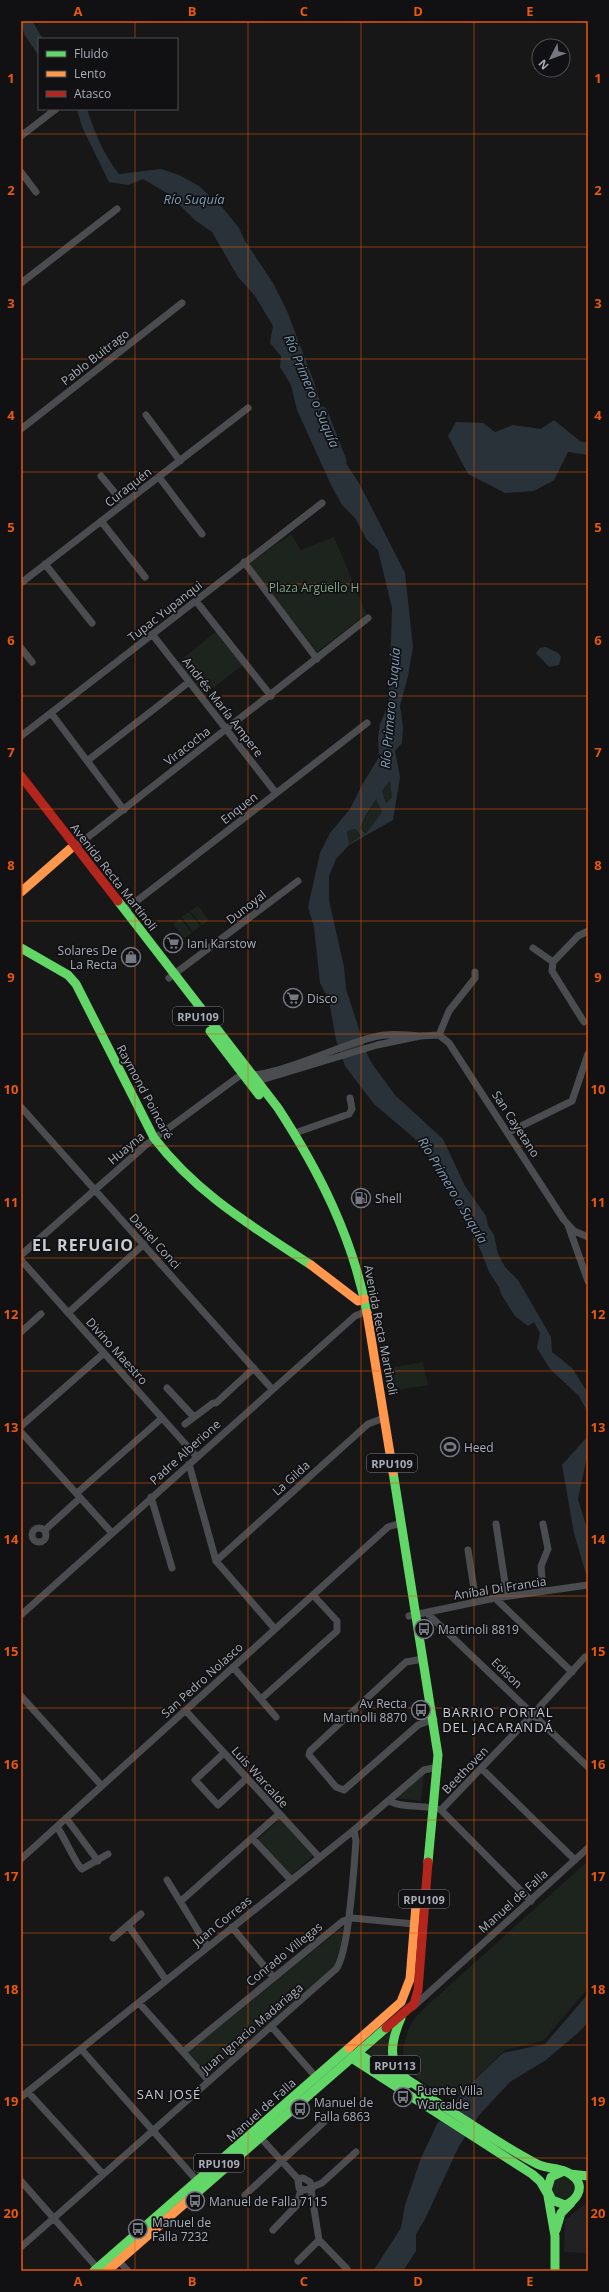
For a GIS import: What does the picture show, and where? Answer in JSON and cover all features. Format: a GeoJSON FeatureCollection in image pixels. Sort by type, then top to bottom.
{"type":"FeatureCollection","features":[{"type":"Feature","properties":{"kind":"main road","name":"Avenida Recta Martinoli"},"geometry":{"type":"LineString","coordinates":[[21,776],[73,848],[295,1133],[344,1229],[356,1262],[430,1720],[435,1767],[434,1808],[418,1990]]}},
{"type":"Feature","properties":{"kind":"main road","name":"Avenida Recta Martinoli"},"geometry":{"type":"LineString","coordinates":[[21,787],[125,910],[221,1046],[251,1077],[256,1091],[295,1147],[333,1221],[361,1300]]}},
{"type":"Feature","properties":{"kind":"main road","name":"Viracocha"},"geometry":{"type":"LineString","coordinates":[[21,892],[73,848]]}},
{"type":"Feature","properties":{"kind":"main road","name":"Raymond Poincaré"},"geometry":{"type":"LineString","coordinates":[[21,948],[68,975],[76,984],[154,1138],[170,1160],[205,1193],[361,1300]]}},
{"type":"Feature","properties":{"kind":"main road","name":"Avenida Recta Martinoli"},"geometry":{"type":"LineString","coordinates":[[405,1995],[410,1979],[414,1924],[434,1808]]}},
{"type":"Feature","properties":{"kind":"main road","name":"Manuel de Falla"},"geometry":{"type":"LineString","coordinates":[[200,2185],[260,2137],[313,2090],[405,2014],[414,2004],[418,1990]]}},
{"type":"Feature","properties":{"kind":"main road","name":"Manuel de Falla"},"geometry":{"type":"LineString","coordinates":[[97,2270],[117,2258],[200,2185],[318,2075],[398,2005],[405,1995]]}},
{"type":"Feature","properties":{"kind":"main road"},"geometry":{"type":"LineString","coordinates":[[318,2075],[355,2055],[396,2013],[404,2003],[405,1995]]}},
{"type":"Feature","properties":{"kind":"main road","name":"RPU113"},"geometry":{"type":"LineString","coordinates":[[405,2014],[394,2039],[393,2055],[395,2066],[400,2073],[426,2091],[434,2103],[494,2149],[535,2176],[548,2194]]}},
{"type":"Feature","properties":{"kind":"main road","name":"RPU113"},"geometry":{"type":"LineString","coordinates":[[355,2055],[537,2164],[565,2173],[588,2176]]}},
{"type":"Feature","properties":{"kind":"main road"},"geometry":{"type":"LineString","coordinates":[[555,2271],[555,2236],[548,2194],[549,2180],[554,2174],[565,2173],[578,2183],[575,2199]]}},
{"type":"Feature","properties":{"kind":"main road"},"geometry":{"type":"LineString","coordinates":[[555,2236],[561,2213],[588,2187]]}},
{"type":"Feature","properties":{"kind":"main road"},"geometry":{"type":"LineString","coordinates":[[548,2194],[559,2204],[575,2199]]}},
{"type":"Feature","properties":{"kind":"main road","name":"Manuel de Falla"},"geometry":{"type":"LineString","coordinates":[[107,2271],[117,2258]]}},
{"type":"Feature","properties":{"kind":"street"},"geometry":{"type":"LineString","coordinates":[[21,136],[55,110]]}},
{"type":"Feature","properties":{"kind":"street"},"geometry":{"type":"LineString","coordinates":[[21,172],[36,192]]}},
{"type":"Feature","properties":{"kind":"street"},"geometry":{"type":"LineString","coordinates":[[21,283],[117,209]]}},
{"type":"Feature","properties":{"kind":"street","name":"Pablo Buitrago"},"geometry":{"type":"LineString","coordinates":[[21,429],[182,303]]}},
{"type":"Feature","properties":{"kind":"street","name":"Curaquén"},"geometry":{"type":"LineString","coordinates":[[21,583],[248,408]]}},
{"type":"Feature","properties":{"kind":"street"},"geometry":{"type":"LineString","coordinates":[[146,415],[180,461]]}},
{"type":"Feature","properties":{"kind":"street"},"geometry":{"type":"LineString","coordinates":[[101,476],[124,504]]}},
{"type":"Feature","properties":{"kind":"street"},"geometry":{"type":"LineString","coordinates":[[159,477],[202,534]]}},
{"type":"Feature","properties":{"kind":"street","name":"Tupac Yupanqui"},"geometry":{"type":"LineString","coordinates":[[21,736],[322,502]]}},
{"type":"Feature","properties":{"kind":"street"},"geometry":{"type":"LineString","coordinates":[[101,521],[145,577]]}},
{"type":"Feature","properties":{"kind":"street"},"geometry":{"type":"LineString","coordinates":[[244,562],[317,659]]}},
{"type":"Feature","properties":{"kind":"street"},"geometry":{"type":"LineString","coordinates":[[45,564],[92,623]]}},
{"type":"Feature","properties":{"kind":"street"},"geometry":{"type":"LineString","coordinates":[[196,601],[271,696]]}},
{"type":"Feature","properties":{"kind":"street","name":"Viracocha"},"geometry":{"type":"LineString","coordinates":[[73,848],[271,696],[368,618]]}},
{"type":"Feature","properties":{"kind":"street","name":"Andrés María Ampere"},"geometry":{"type":"LineString","coordinates":[[152,634],[276,793]]}},
{"type":"Feature","properties":{"kind":"street"},"geometry":{"type":"LineString","coordinates":[[21,648],[32,662]]}},
{"type":"Feature","properties":{"kind":"street"},"geometry":{"type":"LineString","coordinates":[[87,761],[189,682]]}},
{"type":"Feature","properties":{"kind":"street"},"geometry":{"type":"LineString","coordinates":[[51,713],[124,810]]}},
{"type":"Feature","properties":{"kind":"street","name":"Enquen"},"geometry":{"type":"LineString","coordinates":[[125,910],[367,723]]}},
{"type":"Feature","properties":{"kind":"street","name":"Dunoyal"},"geometry":{"type":"LineString","coordinates":[[172,976],[298,882]]}},
{"type":"Feature","properties":{"kind":"street"},"geometry":{"type":"LineString","coordinates":[[584,1022],[552,971],[554,962],[578,936],[588,930]]}},
{"type":"Feature","properties":{"kind":"street"},"geometry":{"type":"LineString","coordinates":[[534,948],[554,962]]}},
{"type":"Feature","properties":{"kind":"street"},"geometry":{"type":"LineString","coordinates":[[251,1077],[305,1061],[329,1050],[374,1036],[388,1039],[438,1034],[449,1011],[475,978],[475,972]]}},
{"type":"Feature","properties":{"kind":"street","name":"San Cayetano"},"geometry":{"type":"LineString","coordinates":[[438,1034],[450,1042],[568,1225],[587,1235]]}},
{"type":"Feature","properties":{"kind":"street"},"geometry":{"type":"LineString","coordinates":[[251,1077],[377,1046],[388,1039]]}},
{"type":"Feature","properties":{"kind":"street"},"geometry":{"type":"LineString","coordinates":[[509,1132],[572,1101],[588,1054]]}},
{"type":"Feature","properties":{"kind":"street","name":"Huayna"},"geometry":{"type":"LineString","coordinates":[[21,1255],[154,1138],[251,1077]]}},
{"type":"Feature","properties":{"kind":"street"},"geometry":{"type":"LineString","coordinates":[[295,1133],[349,1114],[352,1109],[350,1098]]}},
{"type":"Feature","properties":{"kind":"street","name":"Daniel Conci"},"geometry":{"type":"LineString","coordinates":[[21,1107],[272,1389]]}},
{"type":"Feature","properties":{"kind":"street"},"geometry":{"type":"LineString","coordinates":[[568,1225],[588,1281]]}},
{"type":"Feature","properties":{"kind":"street"},"geometry":{"type":"LineString","coordinates":[[68,1313],[144,1244]]}},
{"type":"Feature","properties":{"kind":"street","name":"Divino Maestro"},"geometry":{"type":"LineString","coordinates":[[21,1260],[196,1456]]}},
{"type":"Feature","properties":{"kind":"street","name":"Padre Alberione"},"geometry":{"type":"LineString","coordinates":[[21,1615],[189,1464],[196,1456],[363,1312]]}},
{"type":"Feature","properties":{"kind":"street"},"geometry":{"type":"LineString","coordinates":[[21,1332],[41,1314]]}},
{"type":"Feature","properties":{"kind":"street"},"geometry":{"type":"LineString","coordinates":[[21,1426],[104,1353]]}},
{"type":"Feature","properties":{"kind":"street"},"geometry":{"type":"LineString","coordinates":[[185,1424],[193,1416],[213,1403],[216,1403],[254,1368]]}},
{"type":"Feature","properties":{"kind":"street"},"geometry":{"type":"LineString","coordinates":[[167,1388],[193,1416]]}},
{"type":"Feature","properties":{"kind":"street"},"geometry":{"type":"LineString","coordinates":[[45,1530],[78,1495],[162,1418]]}},
{"type":"Feature","properties":{"kind":"street","name":"La Gilda"},"geometry":{"type":"LineString","coordinates":[[216,1561],[368,1424],[381,1419]]}},
{"type":"Feature","properties":{"kind":"street"},"geometry":{"type":"LineString","coordinates":[[22,1435],[112,1533]]}},
{"type":"Feature","properties":{"kind":"street"},"geometry":{"type":"LineString","coordinates":[[189,1464],[216,1561],[275,1628]]}},
{"type":"Feature","properties":{"kind":"street"},"geometry":{"type":"LineString","coordinates":[[151,1498],[172,1568]]}},
{"type":"Feature","properties":{"kind":"street","name":"San Pedro Nolasco"},"geometry":{"type":"LineString","coordinates":[[21,1859],[388,1527],[398,1524]]}},
{"type":"Feature","properties":{"kind":"street"},"geometry":{"type":"LineString","coordinates":[[496,1524],[507,1596]]}},
{"type":"Feature","properties":{"kind":"street"},"geometry":{"type":"LineString","coordinates":[[543,1524],[548,1549],[541,1566],[543,1591]]}},
{"type":"Feature","properties":{"kind":"street"},"geometry":{"type":"LineString","coordinates":[[468,1550],[476,1602]]}},
{"type":"Feature","properties":{"kind":"street","name":"Aníbal Di Francia"},"geometry":{"type":"LineString","coordinates":[[413,1615],[495,1598],[587,1586]]}},
{"type":"Feature","properties":{"kind":"street"},"geometry":{"type":"LineString","coordinates":[[261,1699],[337,1631],[337,1620],[313,1595]]}},
{"type":"Feature","properties":{"kind":"street"},"geometry":{"type":"LineString","coordinates":[[495,1598],[572,1672]]}},
{"type":"Feature","properties":{"kind":"street","name":"Edison"},"geometry":{"type":"LineString","coordinates":[[427,1613],[588,1767]]}},
{"type":"Feature","properties":{"kind":"street","name":"Beethoven"},"geometry":{"type":"LineString","coordinates":[[434,1808],[482,1769],[585,1657]]}},
{"type":"Feature","properties":{"kind":"street"},"geometry":{"type":"LineString","coordinates":[[420,1659],[406,1662],[310,1751],[310,1759],[336,1787],[340,1790],[347,1789],[418,1725],[430,1720]]}},
{"type":"Feature","properties":{"kind":"street"},"geometry":{"type":"LineString","coordinates":[[233,1667],[276,1717]]}},
{"type":"Feature","properties":{"kind":"street"},"geometry":{"type":"LineString","coordinates":[[21,1696],[102,1786]]}},
{"type":"Feature","properties":{"kind":"street","name":"Luis Warcalde"},"geometry":{"type":"LineString","coordinates":[[186,1710],[319,1858]]}},
{"type":"Feature","properties":{"kind":"street"},"geometry":{"type":"LineString","coordinates":[[224,1753],[195,1780],[218,1805],[247,1778]]}},
{"type":"Feature","properties":{"kind":"street","name":"Juan Correas"},"geometry":{"type":"LineString","coordinates":[[21,2098],[354,1830],[424,1770],[435,1767]]}},
{"type":"Feature","properties":{"kind":"street"},"geometry":{"type":"LineString","coordinates":[[482,1769],[575,1860]]}},
{"type":"Feature","properties":{"kind":"street"},"geometry":{"type":"LineString","coordinates":[[389,1801],[398,1804],[434,1808],[531,1901]]}},
{"type":"Feature","properties":{"kind":"street"},"geometry":{"type":"LineString","coordinates":[[180,1901],[279,1814]]}},
{"type":"Feature","properties":{"kind":"street"},"geometry":{"type":"LineString","coordinates":[[66,1818],[98,1861]]}},
{"type":"Feature","properties":{"kind":"street"},"geometry":{"type":"LineString","coordinates":[[57,1827],[68,1843],[78,1867],[82,1869],[87,1868],[108,1854]]}},
{"type":"Feature","properties":{"kind":"street","name":"Juan Ignacio Madariaga"},"geometry":{"type":"LineString","coordinates":[[21,2246],[341,1964],[348,1918],[356,1841],[354,1830]]}},
{"type":"Feature","properties":{"kind":"street"},"geometry":{"type":"LineString","coordinates":[[252,1838],[291,1880]]}},
{"type":"Feature","properties":{"kind":"street","name":"Manuel de Falla"},"geometry":{"type":"LineString","coordinates":[[405,2014],[588,1848]]}},
{"type":"Feature","properties":{"kind":"street"},"geometry":{"type":"LineString","coordinates":[[168,1880],[208,1946]]}},
{"type":"Feature","properties":{"kind":"street"},"geometry":{"type":"LineString","coordinates":[[112,1938],[141,1914]]}},
{"type":"Feature","properties":{"kind":"street"},"geometry":{"type":"LineString","coordinates":[[348,1918],[414,1924]]}},
{"type":"Feature","properties":{"kind":"street","name":"Conrado Villegas"},"geometry":{"type":"LineString","coordinates":[[183,2052],[273,1977],[348,1918]]}},
{"type":"Feature","properties":{"kind":"street"},"geometry":{"type":"LineString","coordinates":[[128,1925],[166,1980]]}},
{"type":"Feature","properties":{"kind":"street"},"geometry":{"type":"LineString","coordinates":[[232,1927],[273,1977]]}},
{"type":"Feature","properties":{"kind":"street"},"geometry":{"type":"LineString","coordinates":[[418,1990],[431,1992]]}},
{"type":"Feature","properties":{"kind":"street"},"geometry":{"type":"LineString","coordinates":[[139,2002],[209,2080]]}},
{"type":"Feature","properties":{"kind":"street"},"geometry":{"type":"LineString","coordinates":[[271,2026],[318,2075]]}},
{"type":"Feature","properties":{"kind":"street"},"geometry":{"type":"LineString","coordinates":[[81,2049],[200,2185]]}},
{"type":"Feature","properties":{"kind":"street"},"geometry":{"type":"LineString","coordinates":[[28,2092],[103,2174]]}},
{"type":"Feature","properties":{"kind":"street"},"geometry":{"type":"LineString","coordinates":[[245,2195],[324,2122]]}},
{"type":"Feature","properties":{"kind":"street"},"geometry":{"type":"LineString","coordinates":[[260,2137],[298,2179],[298,2186],[301,2190],[296,2206],[273,2230]]}},
{"type":"Feature","properties":{"kind":"street"},"geometry":{"type":"LineString","coordinates":[[301,2190],[311,2188],[322,2183],[356,2152]]}},
{"type":"Feature","properties":{"kind":"street"},"geometry":{"type":"LineString","coordinates":[[298,2179],[306,2180],[311,2188],[319,2240],[347,2269]]}},
{"type":"Feature","properties":{"kind":"street"},"geometry":{"type":"LineString","coordinates":[[21,2181],[97,2270]]}},
{"type":"Feature","properties":{"kind":"street"},"geometry":{"type":"LineString","coordinates":[[298,2261],[319,2240]]}},
{"type":"Feature","properties":{"kind":"street"},"geometry":{"type":"LineString","coordinates":[[117,2258],[128,2271]]}},
{"type":"Feature","properties":{"kind":"shaded area"},"geometry":{"type":"Polygon","coordinates":[[[588,2202],[588,2253],[564,2252],[565,2220],[588,2202]]]}},
{"type":"Feature","properties":{"kind":"green space","name":"Plaza Argüello H"},"geometry":{"type":"Polygon","coordinates":[[[291,534],[301,550],[334,537],[366,614],[317,652],[249,564],[291,534]]]}},
{"type":"Feature","properties":{"kind":"green space"},"geometry":{"type":"Polygon","coordinates":[[[217,631],[244,664],[204,695],[178,662],[217,631]]]}},
{"type":"Feature","properties":{"kind":"green space"},"geometry":{"type":"Polygon","coordinates":[[[391,780],[392,798],[387,803],[382,791],[391,780]]]}},
{"type":"Feature","properties":{"kind":"green space"},"geometry":{"type":"Polygon","coordinates":[[[376,799],[382,812],[367,834],[360,828],[376,799]]]}},
{"type":"Feature","properties":{"kind":"green space"},"geometry":{"type":"Polygon","coordinates":[[[356,829],[361,836],[349,844],[347,831],[356,829]]]}},
{"type":"Feature","properties":{"kind":"green space"},"geometry":{"type":"Polygon","coordinates":[[[198,906],[209,920],[202,925],[190,911],[198,906]]]}},
{"type":"Feature","properties":{"kind":"green space"},"geometry":{"type":"Polygon","coordinates":[[[189,912],[200,926],[193,932],[182,917],[189,912]]]}},
{"type":"Feature","properties":{"kind":"green space"},"geometry":{"type":"Polygon","coordinates":[[[180,919],[192,933],[184,938],[173,924],[180,919]]]}},
{"type":"Feature","properties":{"kind":"green space"},"geometry":{"type":"Polygon","coordinates":[[[423,1362],[428,1385],[393,1391],[389,1368],[423,1362]]]}},
{"type":"Feature","properties":{"kind":"green space"},"geometry":{"type":"Polygon","coordinates":[[[424,1775],[421,1801],[396,1798],[424,1775]]]}},
{"type":"Feature","properties":{"kind":"green space"},"geometry":{"type":"Polygon","coordinates":[[[280,1819],[313,1856],[291,1875],[258,1839],[280,1819]]]}},
{"type":"Feature","properties":{"kind":"green space"},"geometry":{"type":"Polygon","coordinates":[[[588,1861],[588,1988],[543,2041],[505,2050],[453,2100],[416,2077],[409,2070],[405,2062],[403,2052],[405,2041],[411,2025],[421,2011],[588,1861]]]}},
{"type":"Feature","properties":{"kind":"green space"},"geometry":{"type":"Polygon","coordinates":[[[343,1927],[339,1955],[334,1966],[209,2075],[188,2052],[343,1927]]]}},
{"type":"Feature","properties":{"kind":"green space"},"geometry":{"type":"Polygon","coordinates":[[[394,2027],[392,2069],[365,2054],[394,2027]]]}},
{"type":"Feature","properties":{"kind":"green space"},"geometry":{"type":"Polygon","coordinates":[[[563,2177],[571,2180],[574,2188],[571,2196],[563,2199],[555,2196],[552,2188],[555,2180],[563,2177]]]}},
{"type":"Feature","properties":{"kind":"water"},"geometry":{"type":"Polygon","coordinates":[[[21,21],[32,21],[42,38],[38,38],[38,55],[24,34],[21,21]]]}},
{"type":"Feature","properties":{"kind":"water","name":"Río Suquía"},"geometry":{"type":"Polygon","coordinates":[[[77,110],[87,110],[100,143],[108,159],[119,174],[161,169],[179,175],[199,186],[222,207],[239,228],[245,241],[273,283],[287,311],[314,382],[332,442],[359,483],[405,573],[413,647],[408,676],[400,706],[403,727],[402,743],[395,751],[400,777],[393,820],[349,845],[336,859],[329,876],[329,900],[344,967],[346,989],[367,1054],[373,1065],[395,1095],[443,1139],[465,1186],[486,1216],[488,1226],[494,1235],[498,1254],[505,1267],[518,1280],[551,1337],[552,1352],[572,1368],[588,1393],[588,1413],[579,1396],[550,1369],[537,1348],[540,1333],[534,1322],[528,1326],[515,1316],[501,1294],[499,1287],[489,1272],[481,1251],[434,1164],[414,1138],[374,1104],[345,1066],[336,1040],[329,1000],[320,983],[314,927],[308,907],[320,853],[330,833],[350,809],[362,785],[379,757],[378,739],[380,724],[389,703],[392,608],[378,550],[367,540],[355,518],[342,505],[331,485],[297,410],[291,385],[280,367],[281,356],[270,343],[273,326],[255,296],[238,277],[212,232],[196,221],[167,193],[143,179],[128,185],[109,182],[82,127],[77,110]],[[390,781],[382,791],[386,803],[392,798],[390,781]],[[376,799],[360,828],[366,834],[382,812],[376,799]],[[356,829],[347,831],[349,844],[361,836],[356,829]]]}},
{"type":"Feature","properties":{"kind":"water"},"geometry":{"type":"Polygon","coordinates":[[[554,420],[580,441],[588,443],[588,455],[568,452],[554,480],[534,491],[505,493],[468,474],[448,436],[456,422],[483,423],[495,432],[513,425],[541,429],[554,420]]]}},
{"type":"Feature","properties":{"kind":"water"},"geometry":{"type":"Polygon","coordinates":[[[546,647],[558,653],[561,657],[559,665],[549,667],[536,653],[540,648],[546,647]]]}},
{"type":"Feature","properties":{"kind":"water"},"geometry":{"type":"Polygon","coordinates":[[[588,1436],[588,1452],[578,1499],[588,1532],[588,1576],[586,1574],[574,1533],[562,1465],[588,1436]]]}},
{"type":"Feature","properties":{"kind":"water"},"geometry":{"type":"Polygon","coordinates":[[[588,1994],[588,2022],[579,2032],[546,2060],[510,2082],[480,2114],[459,2146],[425,2219],[416,2234],[416,2251],[403,2271],[373,2271],[401,2228],[405,2205],[421,2158],[437,2124],[464,2090],[503,2053],[545,2044],[588,1994]]]}},
{"type":"Feature","properties":{"kind":"waterway","name":"Río Primero o Suquía"},"geometry":{"type":"LineString","coordinates":[[322,412],[341,461]]}},
{"type":"Feature","properties":{"kind":"traffic: fast"},"geometry":{"type":"LineString","coordinates":[[118,901],[278,1108],[293,1132],[333,1206],[353,1258],[367,1313]]}},
{"type":"Feature","properties":{"kind":"traffic: fast"},"geometry":{"type":"LineString","coordinates":[[21,948],[68,975],[76,984],[154,1138],[171,1158],[207,1193],[247,1223],[311,1265]]}},
{"type":"Feature","properties":{"kind":"traffic: fast"},"geometry":{"type":"LineString","coordinates":[[210,1031],[259,1095]]}},
{"type":"Feature","properties":{"kind":"traffic: fast"},"geometry":{"type":"LineString","coordinates":[[393,1472],[438,1755],[428,1862]]}},
{"type":"Feature","properties":{"kind":"traffic: fast"},"geometry":{"type":"LineString","coordinates":[[401,2018],[394,2041],[393,2056],[395,2064],[398,2071],[404,2077],[432,2098]]}},
{"type":"Feature","properties":{"kind":"traffic: fast"},"geometry":{"type":"LineString","coordinates":[[192,2197],[386,2028]]}},
{"type":"Feature","properties":{"kind":"traffic: fast"},"geometry":{"type":"LineString","coordinates":[[94,2271],[349,2048]]}},
{"type":"Feature","properties":{"kind":"traffic: fast"},"geometry":{"type":"LineString","coordinates":[[359,2054],[408,2084]]}},
{"type":"Feature","properties":{"kind":"traffic: fast"},"geometry":{"type":"LineString","coordinates":[[353,2059],[532,2174],[540,2181],[547,2193]]}},
{"type":"Feature","properties":{"kind":"traffic: fast"},"geometry":{"type":"LineString","coordinates":[[425,2095],[494,2139],[537,2164],[568,2172],[572,2175],[578,2183],[579,2191],[575,2198],[565,2205],[552,2200],[547,2190],[551,2177],[562,2172]]}},
{"type":"Feature","properties":{"kind":"traffic: fast"},"geometry":{"type":"LineString","coordinates":[[570,2174],[588,2176]]}},
{"type":"Feature","properties":{"kind":"traffic: fast"},"geometry":{"type":"LineString","coordinates":[[548,2196],[555,2236],[555,2271]]}},
{"type":"Feature","properties":{"kind":"traffic: fast"},"geometry":{"type":"LineString","coordinates":[[556,2230],[561,2213],[571,2203]]}},
{"type":"Feature","properties":{"kind":"traffic: slow"},"geometry":{"type":"LineString","coordinates":[[21,892],[70,849]]}},
{"type":"Feature","properties":{"kind":"traffic: slow"},"geometry":{"type":"LineString","coordinates":[[311,1265],[358,1301],[365,1299]]}},
{"type":"Feature","properties":{"kind":"traffic: slow"},"geometry":{"type":"LineString","coordinates":[[367,1313],[393,1472]]}},
{"type":"Feature","properties":{"kind":"traffic: slow"},"geometry":{"type":"LineString","coordinates":[[349,2048],[401,2002],[410,1979],[416,1905]]}},
{"type":"Feature","properties":{"kind":"traffic: slow"},"geometry":{"type":"LineString","coordinates":[[107,2271],[192,2197]]}},
{"type":"Feature","properties":{"kind":"traffic: jam"},"geometry":{"type":"LineString","coordinates":[[21,776],[118,901]]}},
{"type":"Feature","properties":{"kind":"traffic: jam"},"geometry":{"type":"LineString","coordinates":[[386,2028],[414,2004],[418,1990],[428,1862]]}},
{"type":"Feature","properties":{"kind":"place","name":"Iani Karstow"},"geometry":{"type":"Point","coordinates":[173,943]}},
{"type":"Feature","properties":{"kind":"place","name":"Solares De La Recta"},"geometry":{"type":"Point","coordinates":[131,957]}},
{"type":"Feature","properties":{"kind":"place","name":"Disco"},"geometry":{"type":"Point","coordinates":[293,998]}},
{"type":"Feature","properties":{"kind":"place","name":"Shell"},"geometry":{"type":"Point","coordinates":[361,1198]}},
{"type":"Feature","properties":{"kind":"place","name":"Heed"},"geometry":{"type":"Point","coordinates":[450,1447]}},
{"type":"Feature","properties":{"kind":"place","name":"Martinoli 8819"},"geometry":{"type":"Point","coordinates":[424,1629]}},
{"type":"Feature","properties":{"kind":"place","name":"Av Recta Martinolli 8870"},"geometry":{"type":"Point","coordinates":[421,1710]}},
{"type":"Feature","properties":{"kind":"place","name":"Puente Villa Warcalde"},"geometry":{"type":"Point","coordinates":[403,2097]}},
{"type":"Feature","properties":{"kind":"place","name":"Manuel de Falla 6863"},"geometry":{"type":"Point","coordinates":[300,2109]}},
{"type":"Feature","properties":{"kind":"place","name":"Manuel de Falla 7115"},"geometry":{"type":"Point","coordinates":[195,2201]}},
{"type":"Feature","properties":{"kind":"place","name":"Manuel de Falla 7232"},"geometry":{"type":"Point","coordinates":[138,2229]}},
{"type":"Feature","properties":{"kind":"district","name":"EL REFUGIO"},"geometry":{"type":"Point","coordinates":[83,1245]}},
{"type":"Feature","properties":{"kind":"district","name":"BARRIO PORTAL DEL JACARANDÁ"},"geometry":{"type":"Point","coordinates":[498,1720]}},
{"type":"Feature","properties":{"kind":"district","name":"SAN JOSÉ"},"geometry":{"type":"Point","coordinates":[169,2094]}}]}
